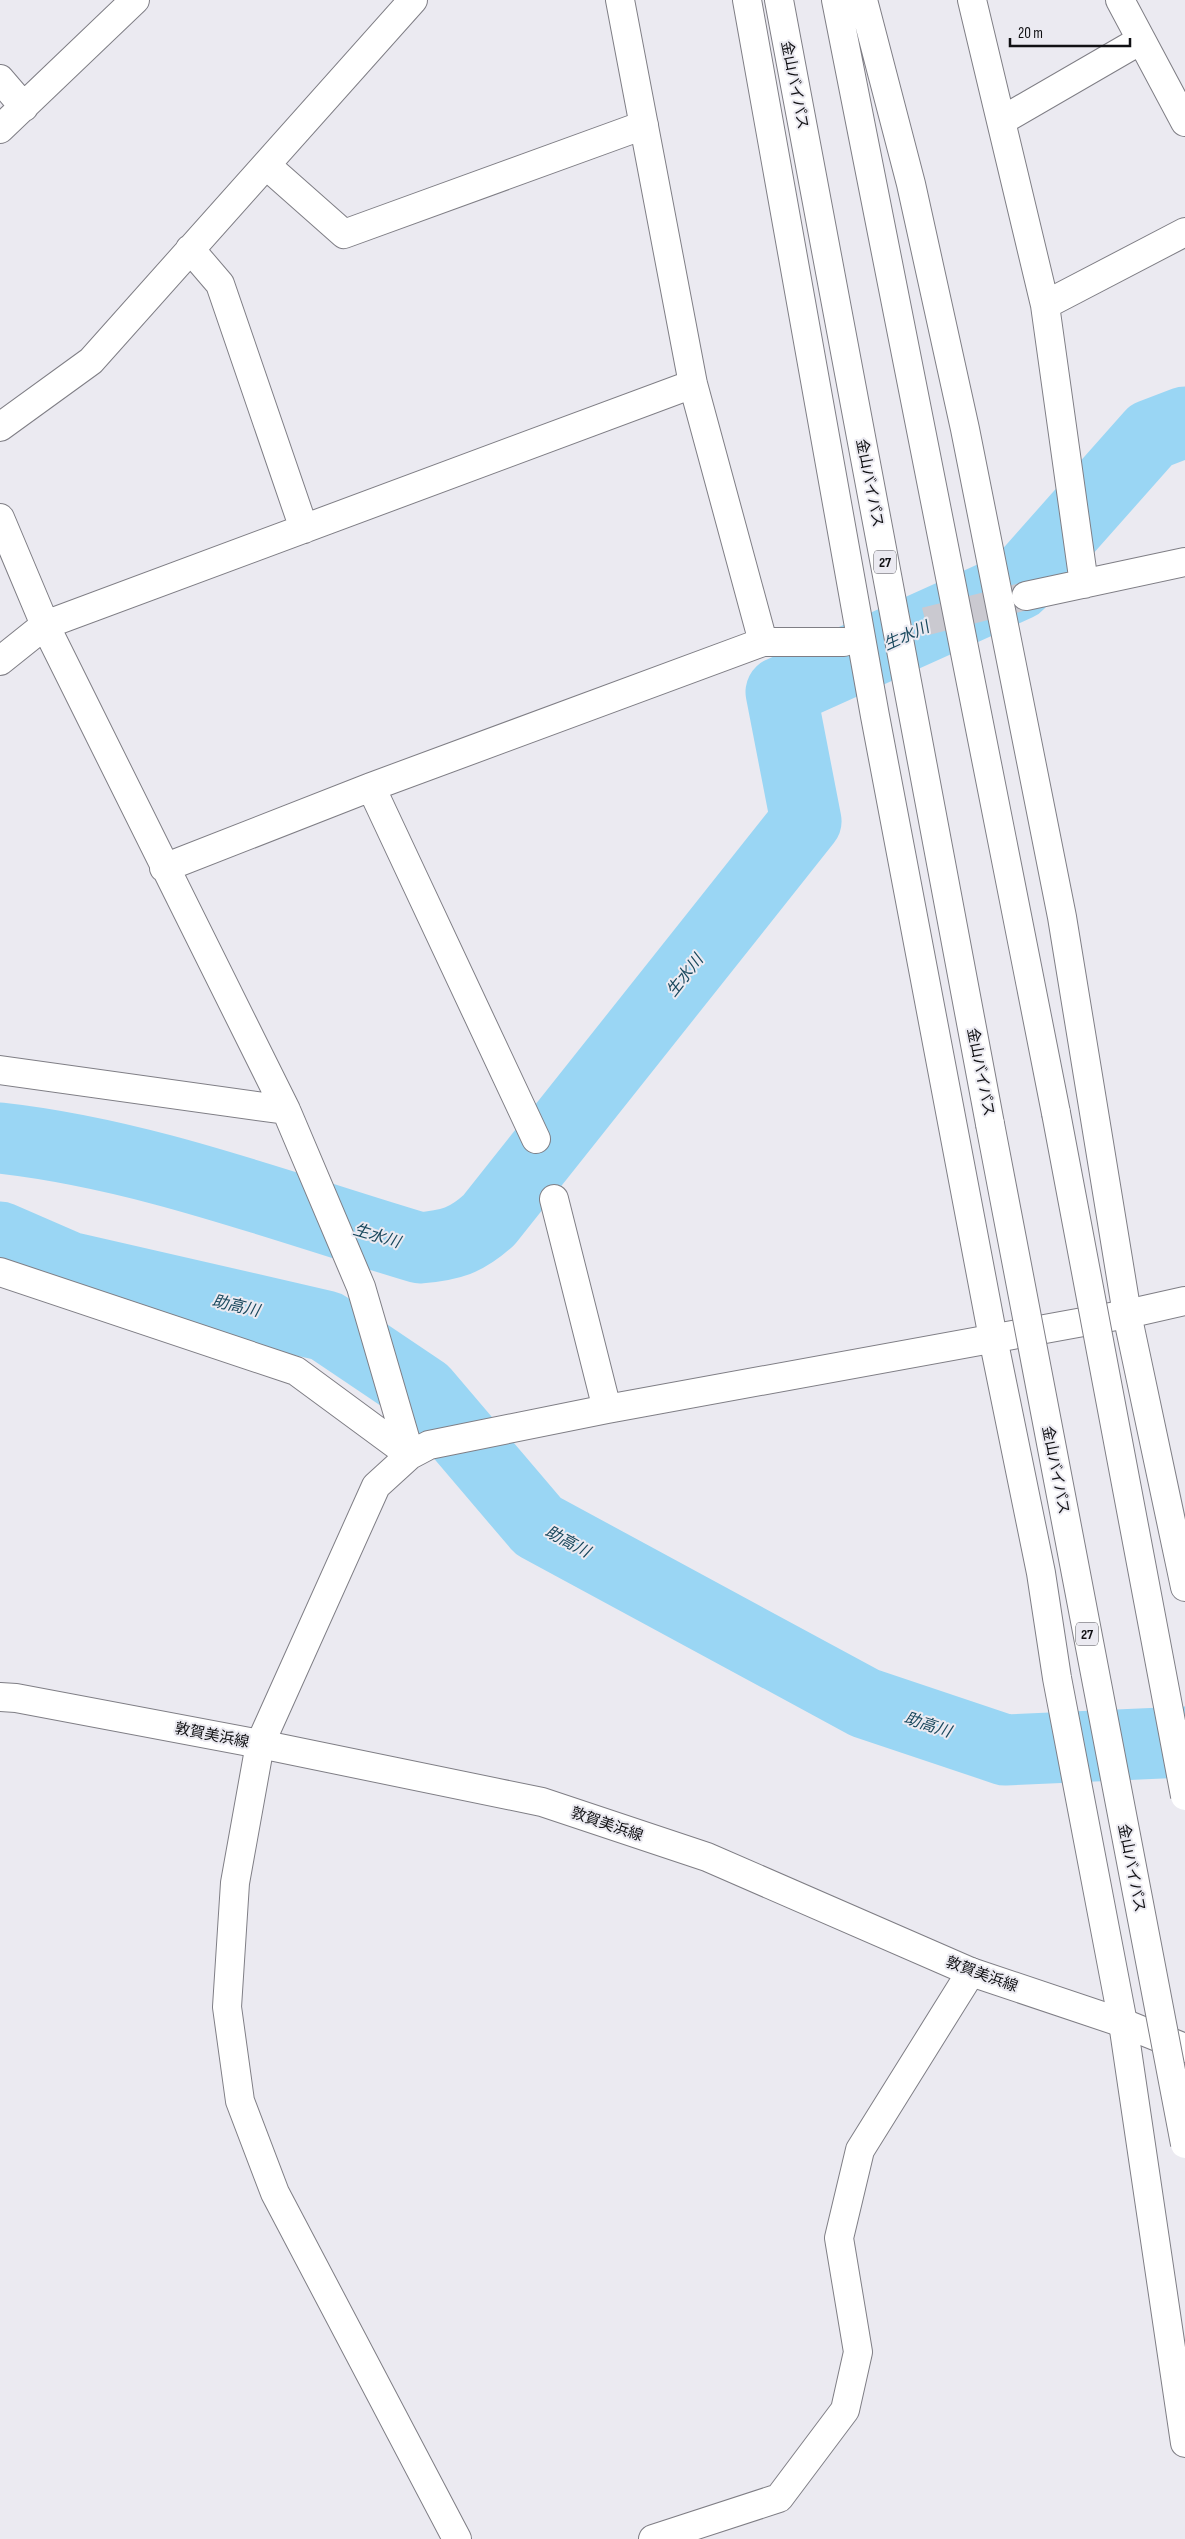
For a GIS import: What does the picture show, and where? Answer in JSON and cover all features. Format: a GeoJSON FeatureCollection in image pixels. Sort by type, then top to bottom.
{"type":"FeatureCollection","features":[{"type":"Feature","properties":{"kind":"main road"},"geometry":{"type":"LineString","coordinates":[[0,129],[135,0]]}},
{"type":"Feature","properties":{"kind":"main road"},"geometry":{"type":"LineString","coordinates":[[0,427],[91,361],[413,0]]}},
{"type":"Feature","properties":{"kind":"main road"},"geometry":{"type":"LineString","coordinates":[[620,0],[694,384],[763,642]]}},
{"type":"Feature","properties":{"kind":"main road"},"geometry":{"type":"LineString","coordinates":[[747,0],[875,716],[993,1338],[1041,1573],[1057,1678],[1123,2023],[1185,2443]]}},
{"type":"Feature","properties":{"kind":"main road","name":"金山バイパス"},"geometry":{"type":"LineString","coordinates":[[779,0],[990,1124],[1185,2144]]}},
{"type":"Feature","properties":{"kind":"main road"},"geometry":{"type":"LineString","coordinates":[[836,0],[1056,1113],[1185,1796]]}},
{"type":"Feature","properties":{"kind":"main road"},"geometry":{"type":"LineString","coordinates":[[863,0],[911,184],[968,449],[1062,916],[1127,1314],[1185,1587]]}},
{"type":"Feature","properties":{"kind":"main road"},"geometry":{"type":"LineString","coordinates":[[972,0],[1045,305],[1084,584]]}},
{"type":"Feature","properties":{"kind":"main road"},"geometry":{"type":"LineString","coordinates":[[1120,0],[1185,122]]}},
{"type":"Feature","properties":{"kind":"main road"},"geometry":{"type":"LineString","coordinates":[[1001,121],[1142,40]]}},
{"type":"Feature","properties":{"kind":"main road"},"geometry":{"type":"LineString","coordinates":[[0,79],[24,107]]}},
{"type":"Feature","properties":{"kind":"main road"},"geometry":{"type":"LineString","coordinates":[[266,165],[344,234],[644,126]]}},
{"type":"Feature","properties":{"kind":"main road"},"geometry":{"type":"LineString","coordinates":[[1045,305],[1185,232]]}},
{"type":"Feature","properties":{"kind":"main road"},"geometry":{"type":"LineString","coordinates":[[190,250],[220,284],[304,529]]}},
{"type":"Feature","properties":{"kind":"main road"},"geometry":{"type":"LineString","coordinates":[[0,661],[44,625],[694,384]]}},
{"type":"Feature","properties":{"kind":"main road"},"geometry":{"type":"LineString","coordinates":[[0,518],[44,625],[286,1110],[361,1287],[420,1450]]}},
{"type":"Feature","properties":{"kind":"main road"},"geometry":{"type":"LineString","coordinates":[[1026,596],[1185,562]]}},
{"type":"Feature","properties":{"kind":"main road"},"geometry":{"type":"LineString","coordinates":[[164,868],[371,787],[763,642],[844,642]]}},
{"type":"Feature","properties":{"kind":"main road"},"geometry":{"type":"LineString","coordinates":[[371,787],[536,1139]]}},
{"type":"Feature","properties":{"kind":"main road"},"geometry":{"type":"LineString","coordinates":[[0,1070],[286,1110]]}},
{"type":"Feature","properties":{"kind":"main road"},"geometry":{"type":"LineString","coordinates":[[554,1199],[607,1409]]}},
{"type":"Feature","properties":{"kind":"main road"},"geometry":{"type":"LineString","coordinates":[[0,1272],[296,1371],[420,1450]]}},
{"type":"Feature","properties":{"kind":"main road"},"geometry":{"type":"LineString","coordinates":[[457,2539],[275,2193],[240,2101],[227,2007],[236,1883],[260,1744],[376,1486],[420,1450],[490,1433],[607,1409],[1127,1314],[1185,1301]]}},
{"type":"Feature","properties":{"kind":"main road","name":"敦賀美浜線"},"geometry":{"type":"LineString","coordinates":[[0,1697],[16,1698],[260,1744],[542,1802],[707,1857],[971,1972],[1123,2023],[1185,2048]]}},
{"type":"Feature","properties":{"kind":"main road"},"geometry":{"type":"LineString","coordinates":[[653,2539],[779,2498],[845,2410],[858,2352],[839,2238],[860,2150],[971,1972]]}},
{"type":"Feature","properties":{"kind":"waterway","name":"生水川"},"geometry":{"type":"LineString","coordinates":[[0,1138],[107,1156],[160,1169],[264,1199],[420,1248],[458,1241],[473,1233],[489,1220],[806,821],[781,692],[1018,585],[1151,435],[1185,422]]}},
{"type":"Feature","properties":{"kind":"waterway","name":"助高川"},"geometry":{"type":"LineString","coordinates":[[0,1237],[69,1267],[326,1326],[424,1392],[538,1526],[865,1703],[1005,1750],[1185,1742]]}},
{"type":"Feature","properties":{"kind":"tunnel"},"geometry":{"type":"LineString","coordinates":[[844,642],[1022,597]]}}]}
